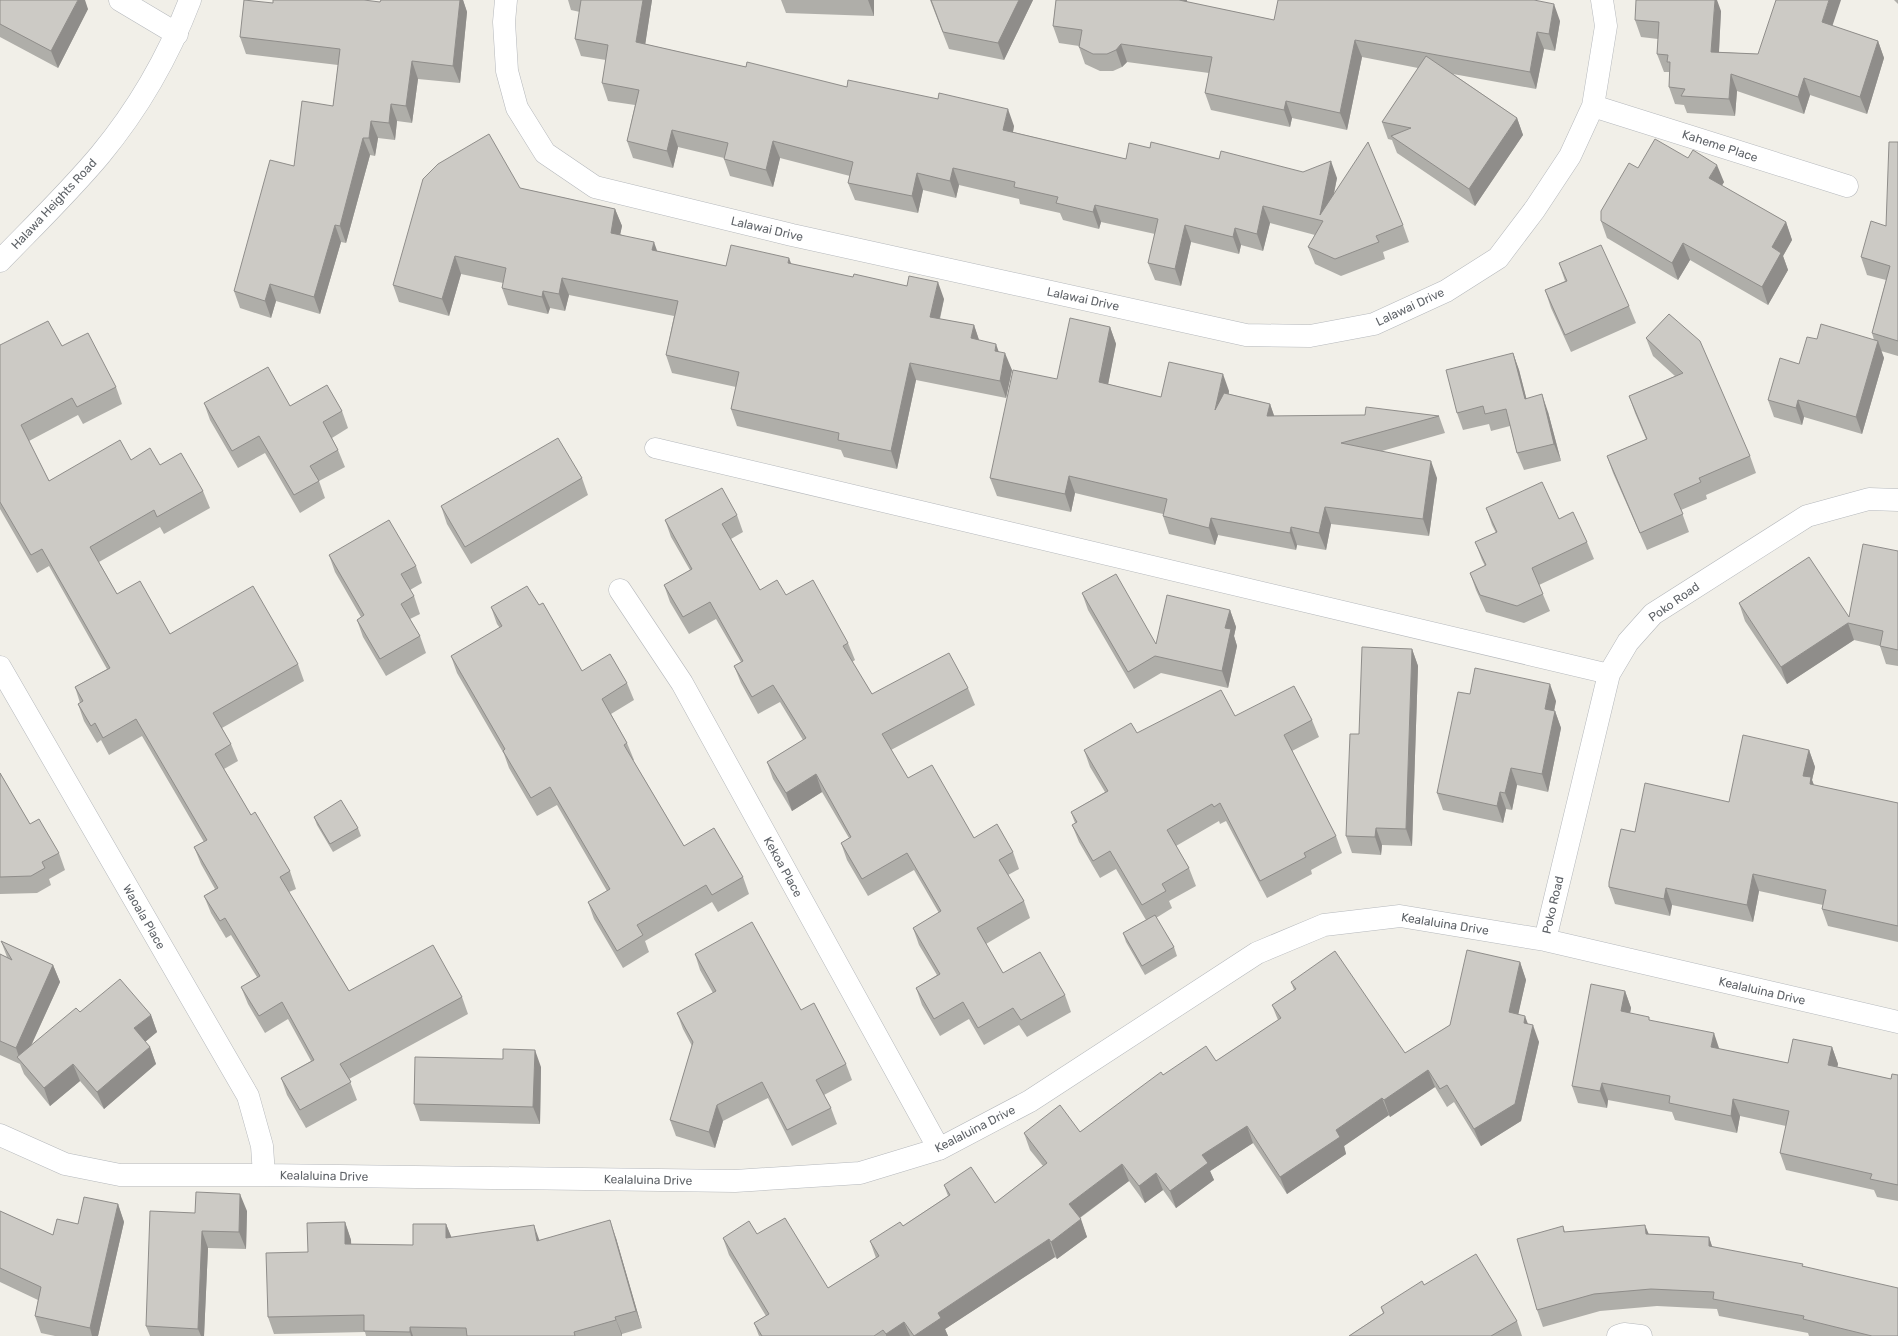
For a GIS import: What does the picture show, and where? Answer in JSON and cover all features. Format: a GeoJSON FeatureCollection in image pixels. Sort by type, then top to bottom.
{"type":"FeatureCollection","features":[{"type":"Feature","properties":{"kind":"street"},"geometry":{"type":"LineString","coordinates":[[120,0],[177,34]]}},
{"type":"Feature","properties":{"kind":"street","name":"Halawa Heights Road"},"geometry":{"type":"LineString","coordinates":[[0,261],[63,198],[102,154],[154,78],[177,34],[190,0]]}},
{"type":"Feature","properties":{"kind":"street","name":"Lalawai Drive"},"geometry":{"type":"LineString","coordinates":[[506,0],[504,22],[507,71],[517,108],[545,153],[595,187],[792,235],[1246,335],[1310,336],[1374,324],[1446,291],[1498,258],[1535,209],[1570,156],[1593,106],[1606,26],[1602,0]]}},
{"type":"Feature","properties":{"kind":"street","name":"Kaheme Place"},"geometry":{"type":"LineString","coordinates":[[1593,106],[1847,186]]}},
{"type":"Feature","properties":{"kind":"street","name":"Poko Road"},"geometry":{"type":"LineString","coordinates":[[1545,940],[1609,674],[1628,642],[1653,614],[1807,516],[1869,499],[1898,500]]}},
{"type":"Feature","properties":{"kind":"street","name":"Kekoa Place"},"geometry":{"type":"LineString","coordinates":[[620,590],[682,683],[939,1150]]}},
{"type":"Feature","properties":{"kind":"street","name":"Waoala Place"},"geometry":{"type":"LineString","coordinates":[[0,667],[248,1096],[262,1146],[264,1175]]}},
{"type":"Feature","properties":{"kind":"street","name":"Kealaluina Drive"},"geometry":{"type":"LineString","coordinates":[[0,1135],[65,1164],[120,1175],[264,1175],[736,1181],[860,1173],[939,1150],[1030,1102],[1257,953],[1324,925],[1400,916],[1545,940],[1898,1022]]}},
{"type":"Feature","properties":{"kind":"street"},"geometry":{"type":"LineString","coordinates":[[1618,1336],[1624,1334],[1641,1336]]}},
{"type":"Feature","properties":{"kind":"lane"},"geometry":{"type":"LineString","coordinates":[[655,448],[1609,674]]}},
{"type":"Feature","properties":{"kind":"building"},"geometry":{"type":"Polygon","coordinates":[[[0,0],[78,0],[51,51],[0,24],[0,0]]]}},
{"type":"Feature","properties":{"kind":"building"},"geometry":{"type":"Polygon","coordinates":[[[244,0],[273,3],[273,0],[364,0],[380,2],[381,0],[460,0],[453,66],[412,61],[406,106],[391,104],[389,123],[371,121],[369,138],[363,138],[340,226],[335,225],[314,297],[270,284],[265,301],[234,291],[270,160],[294,166],[302,101],[333,106],[340,49],[240,37],[244,0]]]}},
{"type":"Feature","properties":{"kind":"building"},"geometry":{"type":"Polygon","coordinates":[[[581,0],[643,0],[636,42],[746,67],[747,62],[847,87],[848,80],[938,99],[939,93],[1008,109],[1003,130],[1126,159],[1129,143],[1150,148],[1151,142],[1219,159],[1221,151],[1303,172],[1331,161],[1320,215],[1368,142],[1403,225],[1376,236],[1379,242],[1335,259],[1308,247],[1323,221],[1263,206],[1257,234],[1235,228],[1233,237],[1185,225],[1175,269],[1148,263],[1158,219],[1095,205],[1093,212],[1056,203],[1058,197],[1014,187],[1015,182],[953,168],[950,181],[917,173],[912,196],[848,183],[853,162],[773,141],[766,170],[724,159],[728,143],[672,130],[667,151],[627,141],[639,90],[602,83],[608,45],[575,39],[581,0]]]}},
{"type":"Feature","properties":{"kind":"building"},"geometry":{"type":"Polygon","coordinates":[[[931,0],[1019,0],[998,43],[943,32],[931,0]]]}},
{"type":"Feature","properties":{"kind":"building"},"geometry":{"type":"Polygon","coordinates":[[[1056,0],[1179,0],[1274,20],[1278,0],[1534,0],[1554,4],[1549,34],[1537,32],[1530,72],[1355,40],[1340,113],[1286,101],[1284,110],[1205,93],[1212,57],[1121,44],[1116,50],[1107,54],[1093,54],[1079,47],[1082,30],[1053,26],[1056,0]]]}},
{"type":"Feature","properties":{"kind":"building"},"geometry":{"type":"Polygon","coordinates":[[[1636,0],[1715,0],[1711,52],[1758,54],[1776,0],[1829,0],[1822,22],[1878,41],[1860,97],[1804,78],[1798,97],[1731,74],[1729,99],[1681,96],[1685,89],[1669,87],[1670,62],[1667,62],[1668,55],[1657,54],[1659,22],[1635,20],[1636,0]]]}},
{"type":"Feature","properties":{"kind":"building"},"geometry":{"type":"Polygon","coordinates":[[[1426,56],[1517,118],[1469,189],[1391,136],[1411,128],[1382,122],[1426,56]]]}},
{"type":"Feature","properties":{"kind":"building"},"geometry":{"type":"Polygon","coordinates":[[[489,134],[520,188],[615,209],[611,233],[654,242],[652,250],[726,266],[731,245],[789,258],[788,263],[853,277],[854,274],[907,286],[909,276],[938,282],[930,317],[974,325],[971,338],[996,344],[995,351],[1005,353],[1000,381],[910,363],[891,451],[838,440],[839,433],[731,409],[739,372],[666,355],[678,301],[562,278],[559,294],[543,291],[542,297],[502,288],[506,268],[455,256],[442,299],[393,285],[423,179],[438,164],[489,134]]]}},
{"type":"Feature","properties":{"kind":"building"},"geometry":{"type":"Polygon","coordinates":[[[1655,139],[1688,158],[1693,150],[1717,165],[1709,178],[1786,222],[1772,247],[1781,253],[1762,287],[1683,243],[1672,263],[1601,221],[1601,211],[1629,163],[1638,168],[1655,139]]]}},
{"type":"Feature","properties":{"kind":"building"},"geometry":{"type":"Polygon","coordinates":[[[1889,142],[1898,142],[1898,341],[1872,333],[1890,266],[1861,257],[1871,221],[1886,226],[1889,142]]]}},
{"type":"Feature","properties":{"kind":"building"},"geometry":{"type":"Polygon","coordinates":[[[1601,245],[1629,306],[1565,335],[1545,290],[1567,281],[1559,263],[1601,245]]]}},
{"type":"Feature","properties":{"kind":"building"},"geometry":{"type":"Polygon","coordinates":[[[1669,314],[1700,341],[1750,456],[1699,478],[1701,482],[1674,494],[1683,514],[1640,533],[1607,456],[1647,439],[1629,396],[1683,373],[1646,338],[1669,314]]]}},
{"type":"Feature","properties":{"kind":"building"},"geometry":{"type":"Polygon","coordinates":[[[1070,318],[1110,327],[1099,382],[1161,397],[1169,362],[1223,374],[1215,410],[1224,393],[1270,404],[1267,416],[1365,415],[1366,407],[1439,416],[1341,443],[1431,461],[1423,519],[1325,507],[1319,533],[1291,527],[1290,533],[1211,518],[1209,528],[1163,516],[1167,499],[1069,476],[1065,494],[990,478],[1013,370],[1057,379],[1070,318]]]}},
{"type":"Feature","properties":{"kind":"building"},"geometry":{"type":"Polygon","coordinates":[[[48,321],[62,346],[88,333],[116,387],[77,407],[72,398],[21,425],[49,481],[120,440],[131,460],[150,448],[160,465],[181,453],[203,491],[157,517],[154,510],[90,547],[117,594],[140,581],[170,634],[253,586],[298,664],[213,713],[231,744],[215,754],[251,815],[255,812],[290,871],[280,877],[349,991],[433,945],[462,997],[340,1064],[351,1082],[300,1110],[281,1078],[314,1060],[282,1002],[259,1016],[241,987],[260,976],[225,918],[220,921],[204,896],[218,888],[194,847],[207,840],[136,719],[103,738],[95,723],[91,726],[78,704],[83,701],[75,687],[110,668],[42,549],[31,555],[0,502],[0,345],[48,321]]]}},
{"type":"Feature","properties":{"kind":"building"},"geometry":{"type":"Polygon","coordinates":[[[1821,324],[1878,341],[1856,417],[1798,400],[1796,408],[1768,400],[1780,358],[1799,364],[1807,337],[1817,339],[1821,324]]]}},
{"type":"Feature","properties":{"kind":"building"},"geometry":{"type":"Polygon","coordinates":[[[1513,353],[1525,399],[1542,394],[1554,444],[1517,453],[1506,409],[1485,414],[1483,406],[1457,413],[1446,370],[1513,353]]]}},
{"type":"Feature","properties":{"kind":"building"},"geometry":{"type":"Polygon","coordinates":[[[268,367],[290,406],[327,385],[342,411],[323,422],[338,450],[310,466],[319,481],[294,495],[259,436],[232,451],[204,403],[268,367]]]}},
{"type":"Feature","properties":{"kind":"building"},"geometry":{"type":"Polygon","coordinates":[[[558,438],[582,478],[465,547],[441,506],[558,438]]]}},
{"type":"Feature","properties":{"kind":"building"},"geometry":{"type":"Polygon","coordinates":[[[1542,482],[1559,519],[1573,512],[1587,542],[1532,568],[1543,594],[1517,606],[1480,595],[1470,573],[1486,565],[1475,542],[1497,532],[1486,508],[1542,482]]]}},
{"type":"Feature","properties":{"kind":"building"},"geometry":{"type":"Polygon","coordinates":[[[722,488],[737,515],[722,524],[760,590],[777,580],[786,595],[813,580],[848,643],[843,646],[872,694],[949,653],[968,688],[882,734],[908,778],[932,765],[974,838],[997,824],[1013,852],[999,860],[1024,901],[977,928],[1003,973],[1040,952],[1065,995],[1021,1020],[1013,1008],[978,1028],[963,1002],[934,1019],[916,988],[940,974],[913,928],[941,911],[907,853],[862,879],[841,843],[851,837],[816,774],[786,793],[767,762],[806,738],[773,685],[752,697],[734,666],[743,661],[710,602],[683,617],[664,585],[692,569],[665,520],[722,488]]]}},
{"type":"Feature","properties":{"kind":"building"},"geometry":{"type":"Polygon","coordinates":[[[389,520],[416,566],[401,574],[414,596],[401,604],[420,636],[380,659],[357,620],[364,615],[329,555],[389,520]]]}},
{"type":"Feature","properties":{"kind":"building"},"geometry":{"type":"Polygon","coordinates":[[[1863,544],[1898,551],[1898,650],[1880,646],[1883,631],[1848,623],[1781,667],[1739,603],[1809,557],[1849,617],[1863,544]]]}},
{"type":"Feature","properties":{"kind":"building"},"geometry":{"type":"Polygon","coordinates":[[[1116,574],[1156,644],[1167,595],[1230,610],[1225,628],[1231,629],[1222,671],[1155,656],[1128,672],[1082,593],[1116,574]]]}},
{"type":"Feature","properties":{"kind":"building"},"geometry":{"type":"Polygon","coordinates":[[[527,586],[539,605],[543,603],[582,671],[610,654],[627,683],[602,699],[627,743],[624,745],[684,846],[714,828],[743,877],[712,895],[706,885],[637,925],[643,935],[617,951],[588,902],[610,889],[550,787],[531,798],[503,751],[505,749],[451,656],[502,626],[491,607],[527,586]]]}},
{"type":"Feature","properties":{"kind":"building"},"geometry":{"type":"Polygon","coordinates":[[[1362,647],[1412,649],[1406,829],[1376,828],[1375,837],[1346,836],[1350,734],[1359,734],[1362,647]]]}},
{"type":"Feature","properties":{"kind":"building"},"geometry":{"type":"Polygon","coordinates":[[[1475,668],[1550,684],[1545,709],[1555,711],[1542,774],[1511,768],[1505,793],[1500,792],[1497,806],[1437,793],[1458,692],[1470,694],[1475,668]]]}},
{"type":"Feature","properties":{"kind":"building"},"geometry":{"type":"Polygon","coordinates":[[[1294,686],[1312,720],[1284,735],[1336,836],[1304,853],[1306,857],[1260,881],[1220,803],[1214,807],[1212,804],[1167,830],[1189,868],[1162,884],[1166,891],[1142,905],[1110,851],[1093,861],[1072,825],[1077,822],[1071,812],[1108,791],[1084,750],[1131,723],[1137,733],[1221,690],[1235,716],[1294,686]]]}},
{"type":"Feature","properties":{"kind":"building"},"geometry":{"type":"Polygon","coordinates":[[[1743,735],[1809,750],[1803,776],[1811,777],[1810,784],[1898,803],[1898,926],[1822,909],[1826,890],[1753,874],[1747,905],[1666,888],[1664,899],[1609,887],[1621,829],[1635,832],[1645,783],[1729,802],[1743,735]]]}},
{"type":"Feature","properties":{"kind":"building"},"geometry":{"type":"Polygon","coordinates":[[[0,773],[30,824],[39,819],[59,853],[42,862],[45,868],[31,876],[0,877],[0,773]]]}},
{"type":"Feature","properties":{"kind":"building"},"geometry":{"type":"Polygon","coordinates":[[[341,800],[358,828],[330,844],[314,817],[341,800]]]}},
{"type":"Feature","properties":{"kind":"building"},"geometry":{"type":"Polygon","coordinates":[[[1155,915],[1174,947],[1142,966],[1123,933],[1155,915]]]}},
{"type":"Feature","properties":{"kind":"building"},"geometry":{"type":"Polygon","coordinates":[[[752,922],[801,1010],[814,1003],[846,1064],[816,1080],[831,1108],[787,1130],[762,1082],[717,1105],[709,1132],[670,1120],[693,1042],[677,1013],[716,991],[695,954],[752,922]]]}},
{"type":"Feature","properties":{"kind":"building"},"geometry":{"type":"Polygon","coordinates":[[[1,941],[53,965],[16,1048],[0,1041],[0,954],[12,960],[1,941]]]}},
{"type":"Feature","properties":{"kind":"building"},"geometry":{"type":"Polygon","coordinates":[[[1467,950],[1520,962],[1509,1012],[1525,1016],[1524,1023],[1533,1025],[1515,1104],[1474,1129],[1447,1085],[1440,1089],[1428,1070],[1384,1100],[1382,1098],[1336,1130],[1340,1137],[1280,1177],[1247,1126],[1202,1155],[1208,1163],[1170,1191],[1156,1173],[1139,1186],[1122,1164],[1069,1204],[1081,1219],[1051,1242],[1049,1239],[938,1313],[941,1318],[914,1336],[904,1322],[886,1334],[883,1330],[874,1336],[762,1336],[754,1323],[769,1314],[723,1238],[749,1221],[757,1234],[785,1218],[828,1288],[879,1256],[870,1241],[900,1222],[903,1226],[950,1195],[944,1185],[971,1167],[995,1203],[1047,1163],[1024,1133],[1060,1105],[1080,1132],[1161,1072],[1163,1075],[1206,1046],[1216,1061],[1281,1018],[1272,1005],[1296,989],[1291,982],[1335,951],[1405,1053],[1450,1025],[1467,950]]]}},
{"type":"Feature","properties":{"kind":"building"},"geometry":{"type":"Polygon","coordinates":[[[120,979],[151,1015],[134,1028],[150,1047],[97,1092],[73,1064],[44,1088],[17,1057],[76,1008],[80,1012],[120,979]]]}},
{"type":"Feature","properties":{"kind":"building"},"geometry":{"type":"Polygon","coordinates":[[[1591,984],[1625,991],[1621,1011],[1649,1017],[1649,1020],[1714,1033],[1711,1047],[1788,1063],[1793,1039],[1832,1047],[1828,1065],[1891,1079],[1892,1074],[1898,1075],[1898,1185],[1870,1179],[1872,1174],[1780,1153],[1789,1111],[1733,1099],[1731,1116],[1669,1103],[1670,1096],[1602,1083],[1600,1091],[1572,1086],[1591,984]]]}},
{"type":"Feature","properties":{"kind":"building"},"geometry":{"type":"Polygon","coordinates":[[[503,1049],[535,1050],[533,1107],[414,1104],[415,1057],[503,1059],[503,1049]]]}},
{"type":"Feature","properties":{"kind":"building"},"geometry":{"type":"Polygon","coordinates":[[[196,1192],[240,1194],[239,1232],[202,1231],[198,1329],[146,1326],[150,1211],[195,1213],[196,1192]]]}},
{"type":"Feature","properties":{"kind":"building"},"geometry":{"type":"Polygon","coordinates":[[[84,1197],[118,1204],[90,1328],[35,1316],[41,1287],[0,1268],[0,1211],[53,1235],[57,1219],[78,1224],[84,1197]]]}},
{"type":"Feature","properties":{"kind":"building"},"geometry":{"type":"Polygon","coordinates":[[[610,1220],[636,1311],[615,1317],[616,1320],[574,1332],[575,1336],[467,1336],[466,1328],[410,1327],[410,1332],[364,1331],[364,1315],[268,1317],[266,1253],[308,1252],[307,1223],[345,1222],[345,1244],[413,1245],[413,1224],[446,1224],[446,1238],[534,1225],[537,1241],[610,1220]]]}},
{"type":"Feature","properties":{"kind":"building"},"geometry":{"type":"Polygon","coordinates":[[[1645,1225],[1646,1234],[1709,1237],[1709,1246],[1803,1264],[1802,1266],[1898,1288],[1898,1336],[1872,1336],[1803,1319],[1804,1316],[1713,1299],[1714,1292],[1651,1289],[1594,1294],[1537,1310],[1517,1239],[1563,1226],[1564,1232],[1645,1225]]]}},
{"type":"Feature","properties":{"kind":"building"},"geometry":{"type":"Polygon","coordinates":[[[1476,1254],[1517,1321],[1491,1336],[1349,1336],[1384,1313],[1381,1307],[1422,1281],[1424,1285],[1476,1254]]]}}]}
